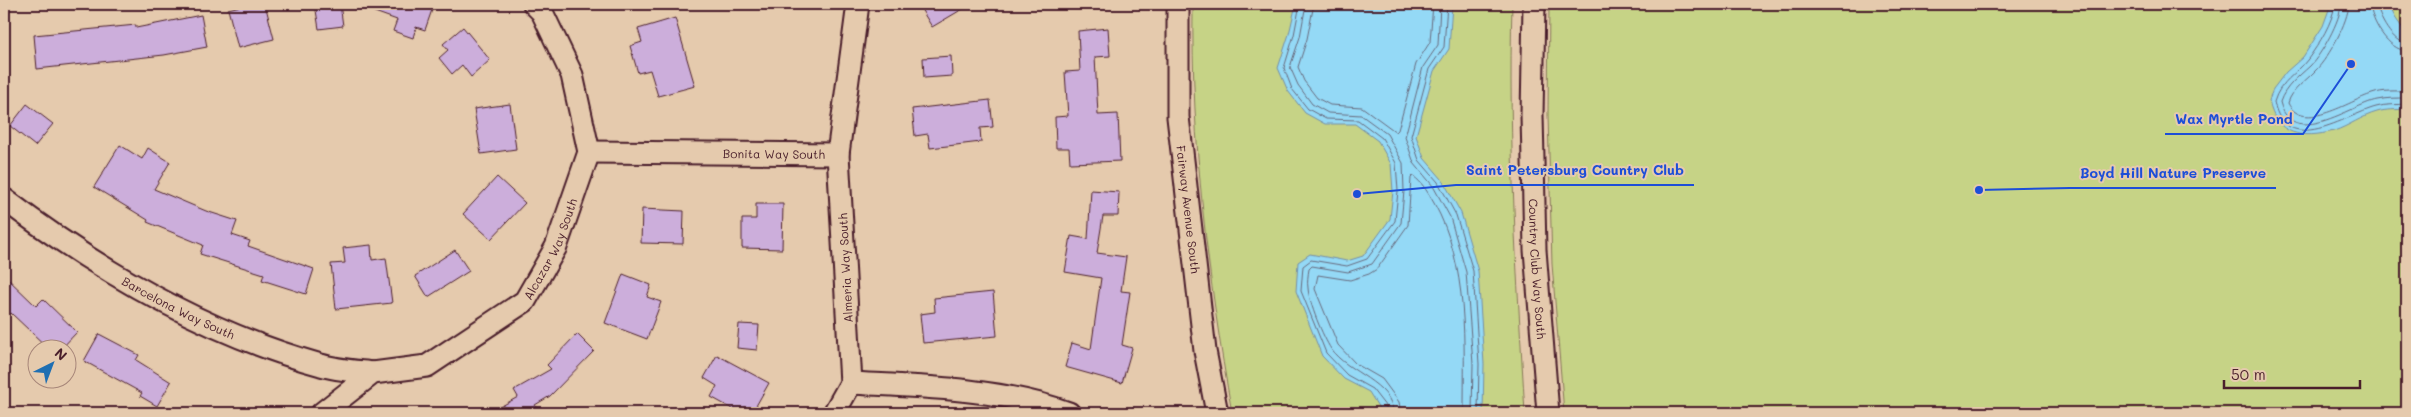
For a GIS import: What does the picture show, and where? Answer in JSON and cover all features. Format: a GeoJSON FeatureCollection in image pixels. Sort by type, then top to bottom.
{"type":"FeatureCollection","features":[{"type":"Feature","properties":{"kind":"street"},"geometry":{"type":"LineString","coordinates":[[534,4],[542,12],[572,75],[589,152]]}},
{"type":"Feature","properties":{"kind":"street","name":"Bonita Way South"},"geometry":{"type":"LineString","coordinates":[[589,152],[838,154],[858,4]]}},
{"type":"Feature","properties":{"kind":"street","name":"Fairway Avenue South"},"geometry":{"type":"LineString","coordinates":[[1178,4],[1178,117],[1205,351],[1218,413]]}},
{"type":"Feature","properties":{"kind":"street","name":"Country Club Way South"},"geometry":{"type":"LineString","coordinates":[[1534,4],[1532,115],[1535,250],[1548,413]]}},
{"type":"Feature","properties":{"kind":"street","name":"Alcazar Way South"},"geometry":{"type":"LineString","coordinates":[[322,413],[373,374],[427,366],[525,302],[556,247],[589,152]]}},
{"type":"Feature","properties":{"kind":"street","name":"Almeria Way South"},"geometry":{"type":"LineString","coordinates":[[838,154],[851,382]]}},
{"type":"Feature","properties":{"kind":"street","name":"Barcelona Way South"},"geometry":{"type":"LineString","coordinates":[[4,199],[37,224],[172,307],[258,345],[322,366],[373,374]]}},
{"type":"Feature","properties":{"kind":"street"},"geometry":{"type":"LineString","coordinates":[[834,413],[851,382],[967,391],[1045,405],[1069,413]]}},
{"type":"Feature","properties":{"kind":"green space"},"geometry":{"type":"Polygon","coordinates":[[[1193,4],[1512,4],[1512,158],[1525,413],[1232,413],[1209,261],[1198,158],[1193,55],[1193,4]]]}},
{"type":"Feature","properties":{"kind":"green space"},"geometry":{"type":"Polygon","coordinates":[[[1549,4],[2407,4],[2407,413],[1564,413],[1552,264],[1548,115],[1549,4]]]}},
{"type":"Feature","properties":{"kind":"water"},"geometry":{"type":"Polygon","coordinates":[[[1296,4],[1452,4],[1449,49],[1434,71],[1416,136],[1424,158],[1442,179],[1461,213],[1478,271],[1484,364],[1483,413],[1382,413],[1369,392],[1344,379],[1322,356],[1296,291],[1298,262],[1310,254],[1347,261],[1363,256],[1390,219],[1393,191],[1391,164],[1378,141],[1355,124],[1325,124],[1305,113],[1288,91],[1278,68],[1296,4]]]}},
{"type":"Feature","properties":{"kind":"water"},"geometry":{"type":"Polygon","coordinates":[[[2331,4],[2388,4],[2407,34],[2407,109],[2377,112],[2334,131],[2312,135],[2292,132],[2278,122],[2269,101],[2273,89],[2286,72],[2303,57],[2323,26],[2331,4]]]}},
{"type":"Feature","properties":{"kind":"building"},"geometry":{"type":"Polygon","coordinates":[[[249,4],[265,4],[274,39],[238,48],[228,9],[249,4]]]}},
{"type":"Feature","properties":{"kind":"building"},"geometry":{"type":"Polygon","coordinates":[[[315,4],[340,4],[343,26],[319,29],[315,4]]]}},
{"type":"Feature","properties":{"kind":"building"},"geometry":{"type":"Polygon","coordinates":[[[359,4],[434,4],[425,30],[416,27],[413,38],[393,31],[397,20],[358,6],[359,4]]]}},
{"type":"Feature","properties":{"kind":"building"},"geometry":{"type":"Polygon","coordinates":[[[918,4],[971,4],[932,27],[918,4]]]}},
{"type":"Feature","properties":{"kind":"building"},"geometry":{"type":"Polygon","coordinates":[[[201,15],[207,47],[164,55],[37,69],[34,35],[136,25],[136,28],[201,15]]]}},
{"type":"Feature","properties":{"kind":"building"},"geometry":{"type":"Polygon","coordinates":[[[675,18],[695,86],[658,96],[650,70],[638,73],[630,46],[642,42],[638,29],[675,18]]]}},
{"type":"Feature","properties":{"kind":"building"},"geometry":{"type":"Polygon","coordinates":[[[463,27],[490,60],[471,77],[462,65],[452,74],[439,58],[448,50],[443,44],[463,27]]]}},
{"type":"Feature","properties":{"kind":"building"},"geometry":{"type":"Polygon","coordinates":[[[1108,28],[1110,56],[1095,57],[1098,115],[1118,114],[1120,161],[1070,163],[1069,148],[1056,148],[1055,117],[1068,116],[1065,72],[1080,71],[1078,31],[1108,28]]]}},
{"type":"Feature","properties":{"kind":"building"},"geometry":{"type":"Polygon","coordinates":[[[951,56],[952,76],[924,78],[923,58],[951,56]]]}},
{"type":"Feature","properties":{"kind":"building"},"geometry":{"type":"Polygon","coordinates":[[[990,100],[993,127],[980,128],[981,142],[930,148],[928,134],[915,136],[912,109],[990,100]]]}},
{"type":"Feature","properties":{"kind":"building"},"geometry":{"type":"Polygon","coordinates":[[[27,104],[53,124],[35,146],[10,126],[27,104]]]}},
{"type":"Feature","properties":{"kind":"building"},"geometry":{"type":"Polygon","coordinates":[[[510,104],[516,149],[481,154],[474,109],[510,104]]]}},
{"type":"Feature","properties":{"kind":"building"},"geometry":{"type":"Polygon","coordinates":[[[120,145],[142,159],[148,148],[170,162],[154,189],[206,211],[237,221],[232,235],[250,241],[248,246],[314,269],[306,294],[262,280],[264,274],[200,254],[203,245],[147,222],[148,220],[94,187],[120,145]]]}},
{"type":"Feature","properties":{"kind":"building"},"geometry":{"type":"Polygon","coordinates":[[[497,177],[525,203],[491,239],[463,214],[497,177]]]}},
{"type":"Feature","properties":{"kind":"building"},"geometry":{"type":"Polygon","coordinates":[[[1091,190],[1119,192],[1118,216],[1103,216],[1097,253],[1126,257],[1121,291],[1130,292],[1122,345],[1132,348],[1122,383],[1065,367],[1072,343],[1091,349],[1101,278],[1065,272],[1071,236],[1088,239],[1091,190]]]}},
{"type":"Feature","properties":{"kind":"building"},"geometry":{"type":"Polygon","coordinates":[[[756,204],[783,204],[782,249],[742,248],[742,219],[756,219],[756,204]]]}},
{"type":"Feature","properties":{"kind":"building"},"geometry":{"type":"Polygon","coordinates":[[[642,209],[684,211],[683,244],[641,243],[642,209]]]}},
{"type":"Feature","properties":{"kind":"building"},"geometry":{"type":"Polygon","coordinates":[[[371,245],[372,260],[386,258],[392,303],[336,309],[331,264],[345,263],[343,248],[371,245]]]}},
{"type":"Feature","properties":{"kind":"building"},"geometry":{"type":"Polygon","coordinates":[[[455,250],[469,271],[428,297],[415,276],[455,250]]]}},
{"type":"Feature","properties":{"kind":"building"},"geometry":{"type":"Polygon","coordinates":[[[623,274],[651,285],[647,297],[661,302],[647,339],[605,323],[623,274]]]}},
{"type":"Feature","properties":{"kind":"building"},"geometry":{"type":"Polygon","coordinates":[[[4,275],[36,306],[43,299],[77,332],[69,340],[39,340],[11,313],[4,320],[4,275]]]}},
{"type":"Feature","properties":{"kind":"building"},"geometry":{"type":"Polygon","coordinates":[[[993,292],[997,336],[923,343],[920,314],[935,312],[934,298],[993,292]]]}},
{"type":"Feature","properties":{"kind":"building"},"geometry":{"type":"Polygon","coordinates":[[[739,324],[759,325],[757,350],[737,348],[739,324]]]}},
{"type":"Feature","properties":{"kind":"building"},"geometry":{"type":"Polygon","coordinates":[[[99,334],[139,355],[136,360],[171,382],[157,406],[140,396],[142,393],[84,361],[99,334]]]}},
{"type":"Feature","properties":{"kind":"building"},"geometry":{"type":"Polygon","coordinates":[[[577,334],[594,351],[550,396],[535,405],[540,413],[489,413],[518,397],[514,390],[551,369],[547,365],[577,334]]]}},
{"type":"Feature","properties":{"kind":"building"},"geometry":{"type":"Polygon","coordinates":[[[717,355],[769,383],[752,413],[740,413],[711,397],[717,386],[704,378],[717,355]]]}},
{"type":"Feature","properties":{"kind":"place","name":"Wax Myrtle Pond"},"geometry":{"type":"Point","coordinates":[2351,64]}},
{"type":"Feature","properties":{"kind":"place","name":"Boyd Hill Nature Preserve"},"geometry":{"type":"Point","coordinates":[1979,190]}},
{"type":"Feature","properties":{"kind":"place","name":"Saint Petersburg Country Club"},"geometry":{"type":"Point","coordinates":[1357,194]}}]}
